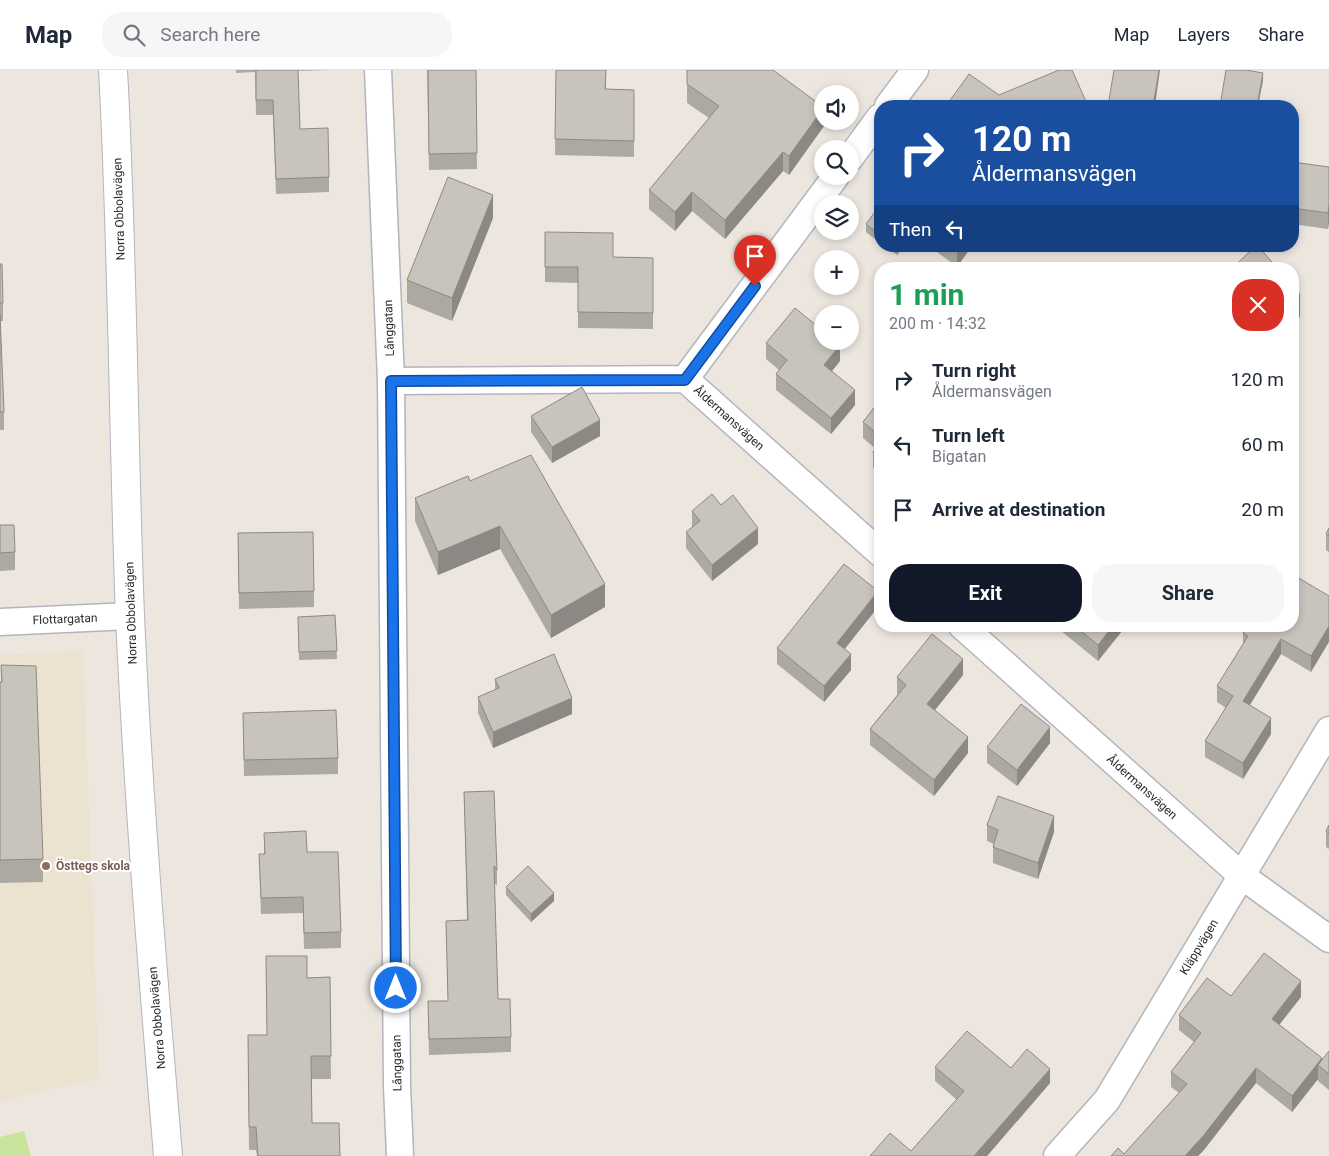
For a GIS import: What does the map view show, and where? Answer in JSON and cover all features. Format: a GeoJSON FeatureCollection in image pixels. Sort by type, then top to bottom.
{"type":"FeatureCollection","features":[{"type":"Feature","properties":{"kind":"street","name":"Norra Obbolavägen"},"geometry":{"type":"LineString","coordinates":[[112,70],[120,196],[130,616],[146,885],[168,1156]]}},
{"type":"Feature","properties":{"kind":"street","name":"Långgatan"},"geometry":{"type":"LineString","coordinates":[[378,70],[391,381],[396,1066],[400,1156]]}},
{"type":"Feature","properties":{"kind":"street"},"geometry":{"type":"LineString","coordinates":[[892,100],[915,70]]}},
{"type":"Feature","properties":{"kind":"street"},"geometry":{"type":"LineString","coordinates":[[859,146],[874,125]]}},
{"type":"Feature","properties":{"kind":"street"},"geometry":{"type":"LineString","coordinates":[[685,380],[829,185]]}},
{"type":"Feature","properties":{"kind":"street","name":"Åldermansvägen"},"geometry":{"type":"LineString","coordinates":[[391,381],[685,380],[874,548]]}},
{"type":"Feature","properties":{"kind":"street","name":"Flottargatan"},"geometry":{"type":"LineString","coordinates":[[0,622],[130,616]]}},
{"type":"Feature","properties":{"kind":"street","name":"Åldermansvägen"},"geometry":{"type":"LineString","coordinates":[[969,632],[1242,876],[1329,939]]}},
{"type":"Feature","properties":{"kind":"street","name":"Kläppvägen"},"geometry":{"type":"LineString","coordinates":[[1057,1156],[1107,1100],[1329,730]]}},
{"type":"Feature","properties":{"kind":"shaded area","name":"Östtegs skola"},"geometry":{"type":"Polygon","coordinates":[[[83,651],[99,1078],[0,1101],[0,655],[83,651]]]}},
{"type":"Feature","properties":{"kind":"green space"},"geometry":{"type":"Polygon","coordinates":[[[24,1131],[31,1156],[0,1156],[0,1137],[24,1131]]]}},
{"type":"Feature","properties":{"kind":"building"},"geometry":{"type":"Polygon","coordinates":[[[256,70],[298,70],[300,129],[328,128],[329,177],[276,179],[273,100],[256,100],[256,70]]]}},
{"type":"Feature","properties":{"kind":"building"},"geometry":{"type":"Polygon","coordinates":[[[428,70],[476,70],[477,153],[429,154],[428,70]]]}},
{"type":"Feature","properties":{"kind":"building"},"geometry":{"type":"Polygon","coordinates":[[[556,70],[606,70],[605,89],[634,90],[634,141],[555,139],[556,70]]]}},
{"type":"Feature","properties":{"kind":"building"},"geometry":{"type":"Polygon","coordinates":[[[687,70],[773,70],[814,100],[814,121],[789,156],[783,152],[725,220],[692,192],[675,212],[649,190],[719,106],[687,84],[687,70]]]}},
{"type":"Feature","properties":{"kind":"building"},"geometry":{"type":"Polygon","coordinates":[[[1059,70],[1072,70],[1085,100],[950,100],[969,74],[999,95],[1059,70]]]}},
{"type":"Feature","properties":{"kind":"building"},"geometry":{"type":"Polygon","coordinates":[[[1114,70],[1159,70],[1154,100],[1109,100],[1114,70]]]}},
{"type":"Feature","properties":{"kind":"building"},"geometry":{"type":"Polygon","coordinates":[[[1226,70],[1246,70],[1263,73],[1258,100],[1221,100],[1226,70]]]}},
{"type":"Feature","properties":{"kind":"building"},"geometry":{"type":"Polygon","coordinates":[[[1299,163],[1329,167],[1328,213],[1299,209],[1299,163]]]}},
{"type":"Feature","properties":{"kind":"building"},"geometry":{"type":"Polygon","coordinates":[[[448,177],[493,195],[452,298],[407,280],[448,177]]]}},
{"type":"Feature","properties":{"kind":"building"},"geometry":{"type":"Polygon","coordinates":[[[874,213],[874,230],[866,224],[874,213]]]}},
{"type":"Feature","properties":{"kind":"building"},"geometry":{"type":"Polygon","coordinates":[[[545,232],[613,233],[613,257],[653,258],[653,313],[578,312],[578,267],[545,267],[545,232]]]}},
{"type":"Feature","properties":{"kind":"building"},"geometry":{"type":"Polygon","coordinates":[[[1249,252],[1263,252],[1272,262],[1239,262],[1249,252]]]}},
{"type":"Feature","properties":{"kind":"building"},"geometry":{"type":"Polygon","coordinates":[[[0,264],[2,264],[3,303],[0,303],[0,264]]]}},
{"type":"Feature","properties":{"kind":"building"},"geometry":{"type":"Polygon","coordinates":[[[795,308],[814,323],[814,350],[836,350],[824,365],[855,390],[831,418],[776,374],[787,360],[766,343],[795,308]]]}},
{"type":"Feature","properties":{"kind":"building"},"geometry":{"type":"Polygon","coordinates":[[[0,314],[4,412],[0,412],[0,314]]]}},
{"type":"Feature","properties":{"kind":"building"},"geometry":{"type":"Polygon","coordinates":[[[582,387],[600,420],[552,447],[531,416],[582,387]]]}},
{"type":"Feature","properties":{"kind":"building"},"geometry":{"type":"Polygon","coordinates":[[[874,408],[874,431],[863,422],[874,408]]]}},
{"type":"Feature","properties":{"kind":"building"},"geometry":{"type":"Polygon","coordinates":[[[531,455],[605,584],[551,615],[500,526],[438,552],[415,498],[468,476],[470,481],[531,455]]]}},
{"type":"Feature","properties":{"kind":"building"},"geometry":{"type":"Polygon","coordinates":[[[712,494],[721,505],[733,495],[758,528],[712,565],[686,532],[700,521],[692,511],[712,494]]]}},
{"type":"Feature","properties":{"kind":"building"},"geometry":{"type":"Polygon","coordinates":[[[0,525],[14,525],[15,552],[0,553],[0,525]]]}},
{"type":"Feature","properties":{"kind":"building"},"geometry":{"type":"Polygon","coordinates":[[[313,532],[314,591],[239,593],[238,533],[313,532]]]}},
{"type":"Feature","properties":{"kind":"building"},"geometry":{"type":"Polygon","coordinates":[[[844,564],[874,588],[874,596],[837,643],[851,654],[824,686],[777,648],[844,564]]]}},
{"type":"Feature","properties":{"kind":"building"},"geometry":{"type":"Polygon","coordinates":[[[1299,578],[1329,596],[1329,626],[1311,656],[1281,639],[1243,701],[1271,718],[1243,763],[1205,741],[1233,696],[1217,686],[1248,636],[1243,633],[1299,632],[1299,578]]]}},
{"type":"Feature","properties":{"kind":"building"},"geometry":{"type":"Polygon","coordinates":[[[335,615],[337,651],[299,652],[298,617],[335,615]]]}},
{"type":"Feature","properties":{"kind":"building"},"geometry":{"type":"Polygon","coordinates":[[[1082,632],[1108,632],[1098,645],[1082,632]]]}},
{"type":"Feature","properties":{"kind":"building"},"geometry":{"type":"Polygon","coordinates":[[[932,634],[963,659],[927,704],[968,737],[934,780],[870,729],[906,685],[897,677],[932,634]]]}},
{"type":"Feature","properties":{"kind":"building"},"geometry":{"type":"Polygon","coordinates":[[[554,654],[572,698],[493,732],[478,697],[499,688],[495,679],[554,654]]]}},
{"type":"Feature","properties":{"kind":"building"},"geometry":{"type":"Polygon","coordinates":[[[1,665],[36,666],[43,859],[0,860],[1,665]]]}},
{"type":"Feature","properties":{"kind":"building"},"geometry":{"type":"Polygon","coordinates":[[[1021,704],[1050,727],[1017,770],[987,747],[1021,704]]]}},
{"type":"Feature","properties":{"kind":"building"},"geometry":{"type":"Polygon","coordinates":[[[336,710],[338,758],[244,760],[243,713],[336,710]]]}},
{"type":"Feature","properties":{"kind":"building"},"geometry":{"type":"Polygon","coordinates":[[[494,791],[498,999],[510,999],[511,1037],[429,1039],[428,1001],[448,1001],[446,921],[468,920],[464,792],[494,791]]]}},
{"type":"Feature","properties":{"kind":"building"},"geometry":{"type":"Polygon","coordinates":[[[998,796],[1054,816],[1038,863],[993,847],[998,830],[987,825],[998,796]]]}},
{"type":"Feature","properties":{"kind":"building"},"geometry":{"type":"Polygon","coordinates":[[[306,831],[307,852],[338,852],[341,932],[304,933],[303,897],[261,898],[259,854],[265,854],[264,833],[306,831]]]}},
{"type":"Feature","properties":{"kind":"building"},"geometry":{"type":"Polygon","coordinates":[[[528,866],[554,893],[531,914],[506,887],[528,866]]]}},
{"type":"Feature","properties":{"kind":"building"},"geometry":{"type":"Polygon","coordinates":[[[1264,953],[1301,981],[1272,1019],[1322,1058],[1292,1096],[1256,1068],[1204,1135],[1185,1156],[1111,1156],[1118,1148],[1124,1154],[1187,1084],[1171,1072],[1201,1033],[1179,1015],[1207,978],[1231,996],[1264,953]]]}},
{"type":"Feature","properties":{"kind":"building"},"geometry":{"type":"Polygon","coordinates":[[[266,956],[307,956],[307,978],[330,977],[331,1056],[311,1056],[312,1123],[339,1123],[340,1156],[258,1156],[256,1127],[249,1127],[248,1035],[267,1035],[266,956]]]}},
{"type":"Feature","properties":{"kind":"building"},"geometry":{"type":"Polygon","coordinates":[[[967,1031],[1011,1068],[1027,1049],[1050,1069],[974,1156],[870,1156],[890,1133],[911,1151],[964,1091],[935,1067],[967,1031]]]}},
{"type":"Feature","properties":{"kind":"building"},"geometry":{"type":"Polygon","coordinates":[[[1329,1051],[1329,1074],[1318,1065],[1329,1051]]]}},
{"type":"Feature","properties":{"kind":"place","name":"Östtegs skola"},"geometry":{"type":"Point","coordinates":[46,866]}},
{"type":"Feature","properties":{"kind":"route"},"geometry":{"type":"LineString","coordinates":[[396,988],[391,381],[685,380],[755,286]]}}]}
